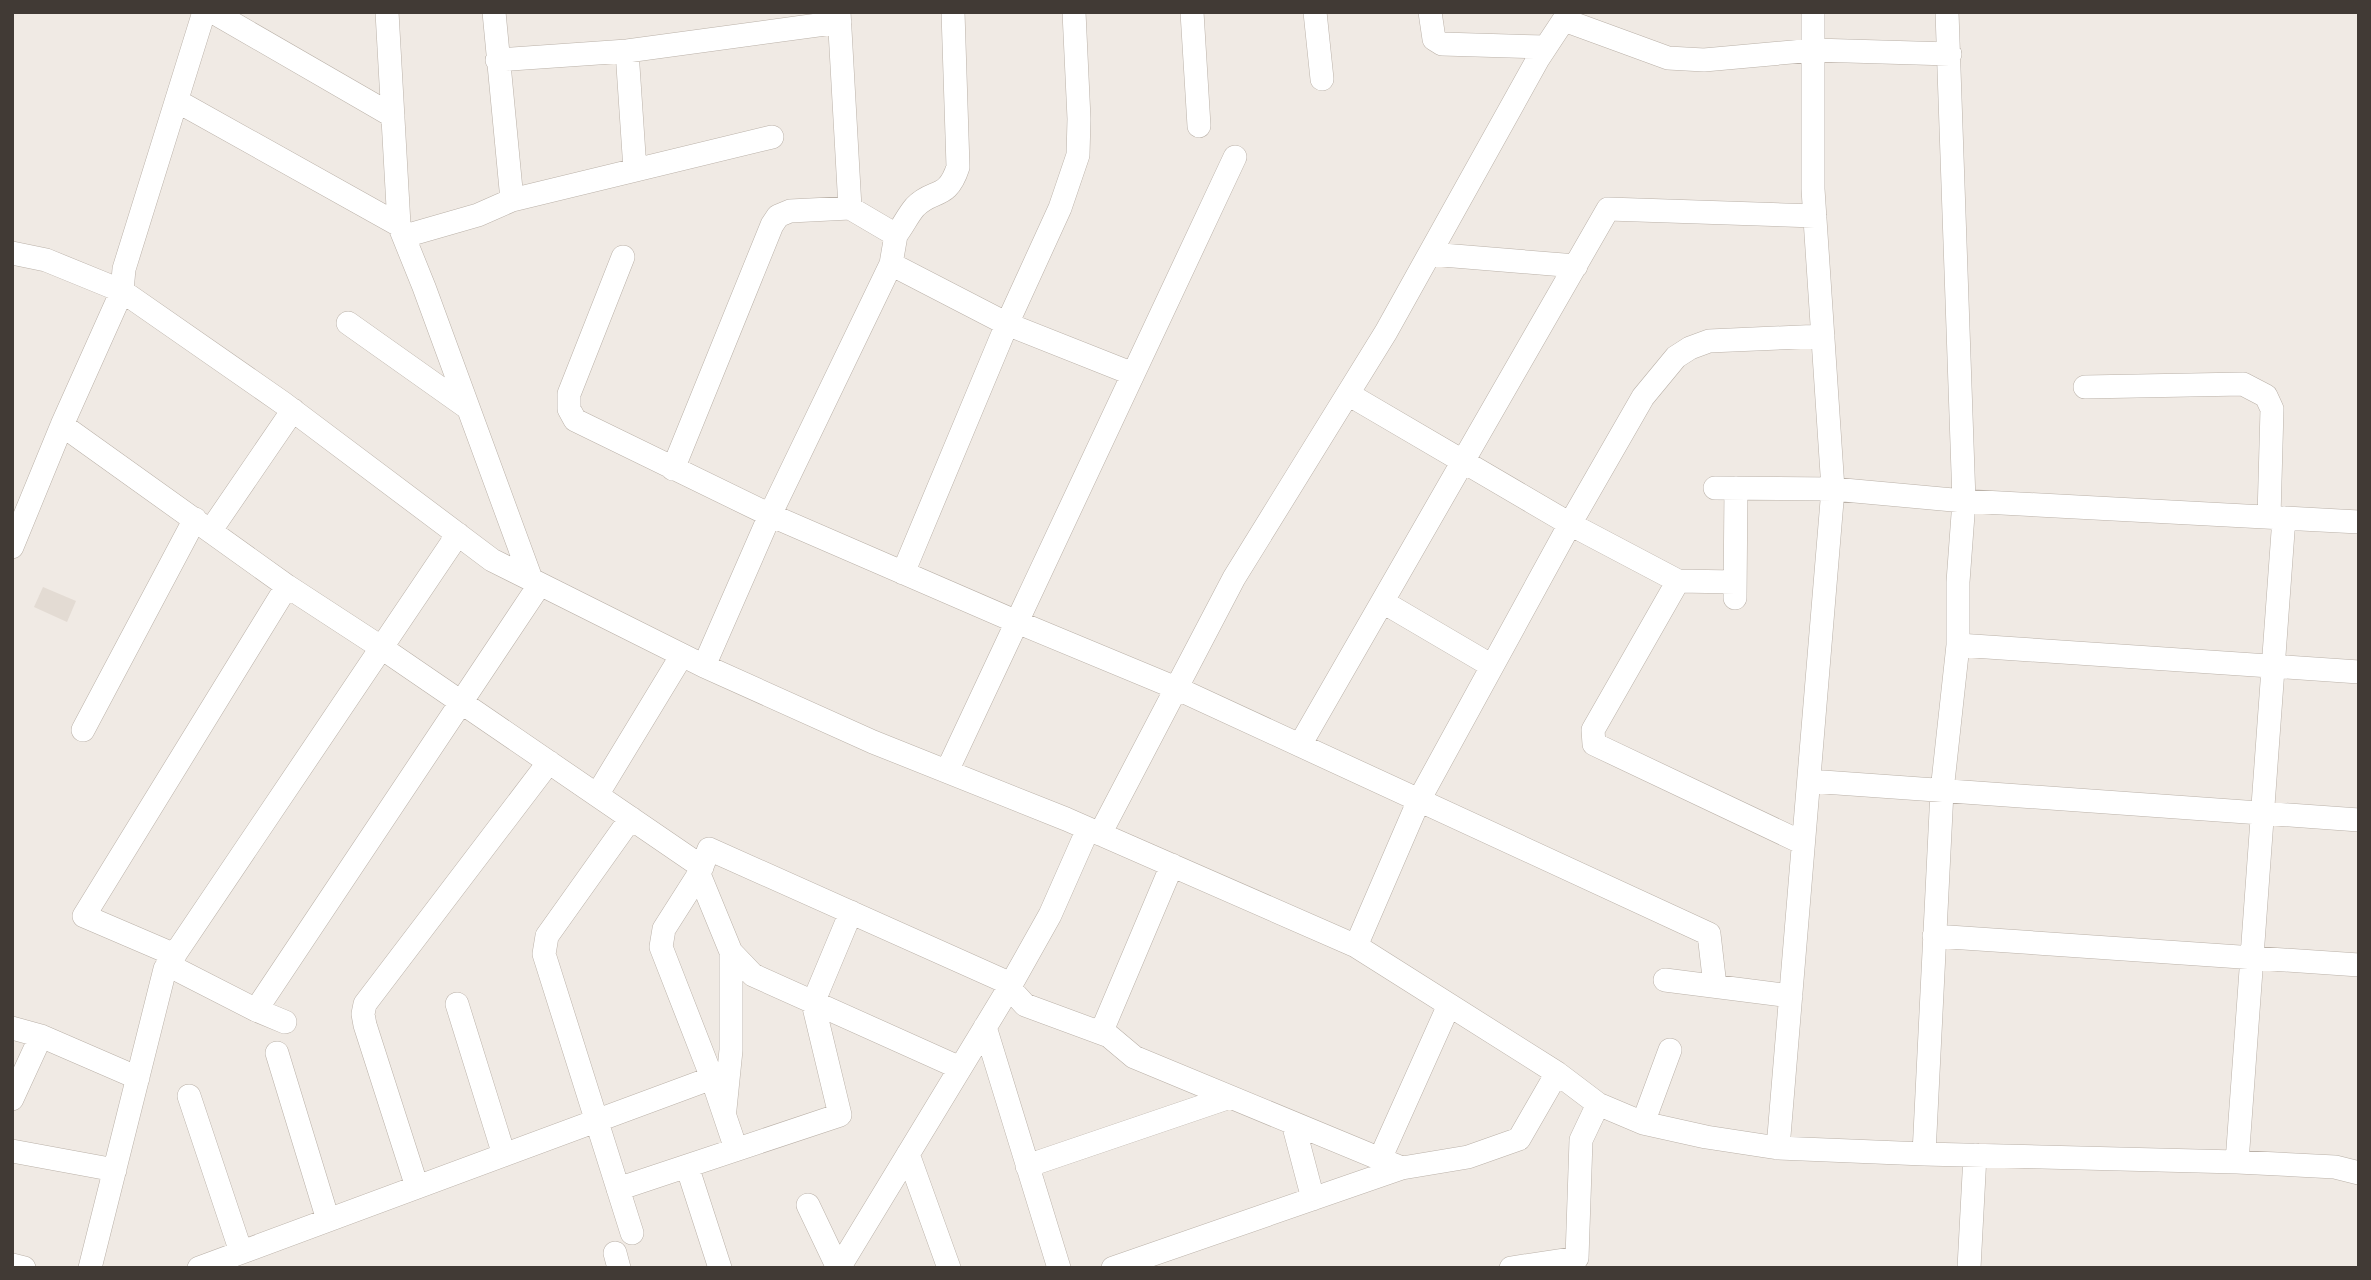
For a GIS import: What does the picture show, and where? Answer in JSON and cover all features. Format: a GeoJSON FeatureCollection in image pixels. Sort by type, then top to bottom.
{"type":"FeatureCollection","features":[{"type":"Feature","properties":{"kind":"street"},"geometry":{"type":"LineString","coordinates":[[12,547],[62,425],[122,291],[124,270],[204,12]]}},
{"type":"Feature","properties":{"kind":"street"},"geometry":{"type":"LineString","coordinates":[[213,12],[393,116]]}},
{"type":"Feature","properties":{"kind":"street"},"geometry":{"type":"LineString","coordinates":[[387,12],[402,230],[536,581]]}},
{"type":"Feature","properties":{"kind":"street"},"geometry":{"type":"LineString","coordinates":[[494,12],[512,200]]}},
{"type":"Feature","properties":{"kind":"street"},"geometry":{"type":"LineString","coordinates":[[704,666],[770,515],[891,264],[896,235],[917,205],[946,189],[953,181],[958,167],[953,12]]}},
{"type":"Feature","properties":{"kind":"street"},"geometry":{"type":"LineString","coordinates":[[903,573],[1007,324],[1060,208],[1078,155],[1074,12]]}},
{"type":"Feature","properties":{"kind":"street"},"geometry":{"type":"LineString","coordinates":[[1192,12],[1199,125]]}},
{"type":"Feature","properties":{"kind":"street"},"geometry":{"type":"LineString","coordinates":[[1315,12],[1322,79]]}},
{"type":"Feature","properties":{"kind":"street"},"geometry":{"type":"LineString","coordinates":[[1430,12],[1434,38],[1442,44],[1545,47]]}},
{"type":"Feature","properties":{"kind":"street"},"geometry":{"type":"LineString","coordinates":[[1778,1149],[1833,489],[1815,216],[1813,12]]}},
{"type":"Feature","properties":{"kind":"street"},"geometry":{"type":"LineString","coordinates":[[1924,1154],[1942,791],[1958,645],[1958,582],[1964,501],[1947,12]]}},
{"type":"Feature","properties":{"kind":"street"},"geometry":{"type":"LineString","coordinates":[[839,1268],[1009,988],[1234,578],[1386,332],[1545,47],[1567,16],[1668,58],[1704,60],[1814,50],[1950,54]]}},
{"type":"Feature","properties":{"kind":"street"},"geometry":{"type":"LineString","coordinates":[[497,60],[627,51],[839,17],[850,208]]}},
{"type":"Feature","properties":{"kind":"street"},"geometry":{"type":"LineString","coordinates":[[627,51],[635,170]]}},
{"type":"Feature","properties":{"kind":"street"},"geometry":{"type":"LineString","coordinates":[[177,101],[402,230],[478,215],[512,200],[772,137]]}},
{"type":"Feature","properties":{"kind":"street"},"geometry":{"type":"LineString","coordinates":[[947,771],[1235,157]]}},
{"type":"Feature","properties":{"kind":"street"},"geometry":{"type":"LineString","coordinates":[[673,469],[778,216],[790,211],[850,208],[896,235]]}},
{"type":"Feature","properties":{"kind":"street"},"geometry":{"type":"LineString","coordinates":[[1300,745],[1608,209],[1815,216]]}},
{"type":"Feature","properties":{"kind":"street"},"geometry":{"type":"LineString","coordinates":[[12,253],[46,260],[122,291],[293,410],[492,560],[704,666],[873,742],[1094,831],[1356,946],[1557,1073],[1598,1104],[1643,1123],[1778,1149],[2237,1162],[2335,1167],[2359,1173]]}},
{"type":"Feature","properties":{"kind":"street"},"geometry":{"type":"LineString","coordinates":[[1430,254],[1576,266]]}},
{"type":"Feature","properties":{"kind":"street"},"geometry":{"type":"LineString","coordinates":[[624,257],[569,394],[569,409],[575,420],[770,515],[1176,688],[1709,934],[1715,986]]}},
{"type":"Feature","properties":{"kind":"street"},"geometry":{"type":"LineString","coordinates":[[891,264],[1007,324],[1133,374]]}},
{"type":"Feature","properties":{"kind":"street"},"geometry":{"type":"LineString","coordinates":[[348,323],[468,408]]}},
{"type":"Feature","properties":{"kind":"street"},"geometry":{"type":"LineString","coordinates":[[1356,946],[1419,800],[1570,524],[1643,397],[1676,356],[1709,341],[1823,337]]}},
{"type":"Feature","properties":{"kind":"street"},"geometry":{"type":"LineString","coordinates":[[2085,387],[2244,384],[2266,396],[2272,409],[2277,517],[2273,666],[2237,1162]]}},
{"type":"Feature","properties":{"kind":"street"},"geometry":{"type":"LineString","coordinates":[[1348,394],[1570,524],[1678,581],[1735,590],[1725,488],[1833,489],[1964,501],[2359,522]]}},
{"type":"Feature","properties":{"kind":"street"},"geometry":{"type":"LineString","coordinates":[[82,730],[203,524],[293,410]]}},
{"type":"Feature","properties":{"kind":"street"},"geometry":{"type":"LineString","coordinates":[[62,425],[287,586],[631,818],[700,870],[731,952],[731,1050],[724,1115]]}},
{"type":"Feature","properties":{"kind":"street"},"geometry":{"type":"LineString","coordinates":[[90,1268],[165,969],[458,534]]}},
{"type":"Feature","properties":{"kind":"street"},"geometry":{"type":"LineString","coordinates":[[256,1010],[461,702],[536,581]]}},
{"type":"Feature","properties":{"kind":"street"},"geometry":{"type":"LineString","coordinates":[[1678,581],[1593,730],[1594,744],[1804,843]]}},
{"type":"Feature","properties":{"kind":"street"},"geometry":{"type":"LineString","coordinates":[[285,1022],[256,1010],[172,960],[84,916],[287,586]]}},
{"type":"Feature","properties":{"kind":"street"},"geometry":{"type":"LineString","coordinates":[[1382,602],[1492,666]]}},
{"type":"Feature","properties":{"kind":"street"},"geometry":{"type":"LineString","coordinates":[[1958,645],[2359,672]]}},
{"type":"Feature","properties":{"kind":"street"},"geometry":{"type":"LineString","coordinates":[[597,795],[682,655]]}},
{"type":"Feature","properties":{"kind":"street"},"geometry":{"type":"LineString","coordinates":[[417,1187],[365,1025],[365,1004],[549,762]]}},
{"type":"Feature","properties":{"kind":"street"},"geometry":{"type":"LineString","coordinates":[[1809,781],[2359,820]]}},
{"type":"Feature","properties":{"kind":"street"},"geometry":{"type":"LineString","coordinates":[[631,818],[547,936],[544,954],[632,1233]]}},
{"type":"Feature","properties":{"kind":"street"},"geometry":{"type":"LineString","coordinates":[[736,1149],[712,1078],[661,947],[664,929],[700,870],[709,849],[1002,980],[1025,1005],[1109,1036],[1134,1057],[1402,1168]]}},
{"type":"Feature","properties":{"kind":"street"},"geometry":{"type":"LineString","coordinates":[[1101,1033],[1171,865]]}},
{"type":"Feature","properties":{"kind":"street"},"geometry":{"type":"LineString","coordinates":[[618,1189],[840,1115],[813,1003],[852,912]]}},
{"type":"Feature","properties":{"kind":"street"},"geometry":{"type":"LineString","coordinates":[[1934,936],[2359,965]]}},
{"type":"Feature","properties":{"kind":"street"},"geometry":{"type":"LineString","coordinates":[[731,952],[753,975],[960,1068]]}},
{"type":"Feature","properties":{"kind":"street"},"geometry":{"type":"LineString","coordinates":[[1665,980],[1791,996]]}},
{"type":"Feature","properties":{"kind":"street"},"geometry":{"type":"LineString","coordinates":[[457,1003],[504,1155]]}},
{"type":"Feature","properties":{"kind":"street"},"geometry":{"type":"LineString","coordinates":[[1380,1159],[1449,1005]]}},
{"type":"Feature","properties":{"kind":"street"},"geometry":{"type":"LineString","coordinates":[[985,1027],[1059,1268]]}},
{"type":"Feature","properties":{"kind":"street"},"geometry":{"type":"LineString","coordinates":[[12,1028],[41,1036],[138,1078]]}},
{"type":"Feature","properties":{"kind":"street"},"geometry":{"type":"LineString","coordinates":[[12,1099],[41,1036]]}},
{"type":"Feature","properties":{"kind":"street"},"geometry":{"type":"LineString","coordinates":[[1643,1123],[1670,1050]]}},
{"type":"Feature","properties":{"kind":"street"},"geometry":{"type":"LineString","coordinates":[[277,1053],[328,1220]]}},
{"type":"Feature","properties":{"kind":"street"},"geometry":{"type":"LineString","coordinates":[[1114,1268],[1402,1168],[1468,1157],[1519,1139],[1557,1073]]}},
{"type":"Feature","properties":{"kind":"street"},"geometry":{"type":"LineString","coordinates":[[198,1268],[712,1078]]}},
{"type":"Feature","properties":{"kind":"street"},"geometry":{"type":"LineString","coordinates":[[189,1096],[241,1252]]}},
{"type":"Feature","properties":{"kind":"street"},"geometry":{"type":"LineString","coordinates":[[1027,1166],[1230,1097]]}},
{"type":"Feature","properties":{"kind":"street"},"geometry":{"type":"LineString","coordinates":[[1511,1268],[1577,1258],[1581,1140],[1598,1104]]}},
{"type":"Feature","properties":{"kind":"street"},"geometry":{"type":"LineString","coordinates":[[1293,1123],[1313,1199]]}},
{"type":"Feature","properties":{"kind":"street"},"geometry":{"type":"LineString","coordinates":[[12,1151],[115,1171]]}},
{"type":"Feature","properties":{"kind":"street"},"geometry":{"type":"LineString","coordinates":[[908,1154],[949,1268]]}},
{"type":"Feature","properties":{"kind":"street"},"geometry":{"type":"LineString","coordinates":[[1969,1268],[1975,1155]]}},
{"type":"Feature","properties":{"kind":"street"},"geometry":{"type":"LineString","coordinates":[[687,1166],[720,1268]]}},
{"type":"Feature","properties":{"kind":"street"},"geometry":{"type":"LineString","coordinates":[[808,1205],[839,1268]]}},
{"type":"Feature","properties":{"kind":"street"},"geometry":{"type":"LineString","coordinates":[[12,1265],[24,1268]]}},
{"type":"Feature","properties":{"kind":"shaded area"},"geometry":{"type":"Polygon","coordinates":[[[43,587],[76,601],[67,622],[34,607],[43,587]]]}}]}
